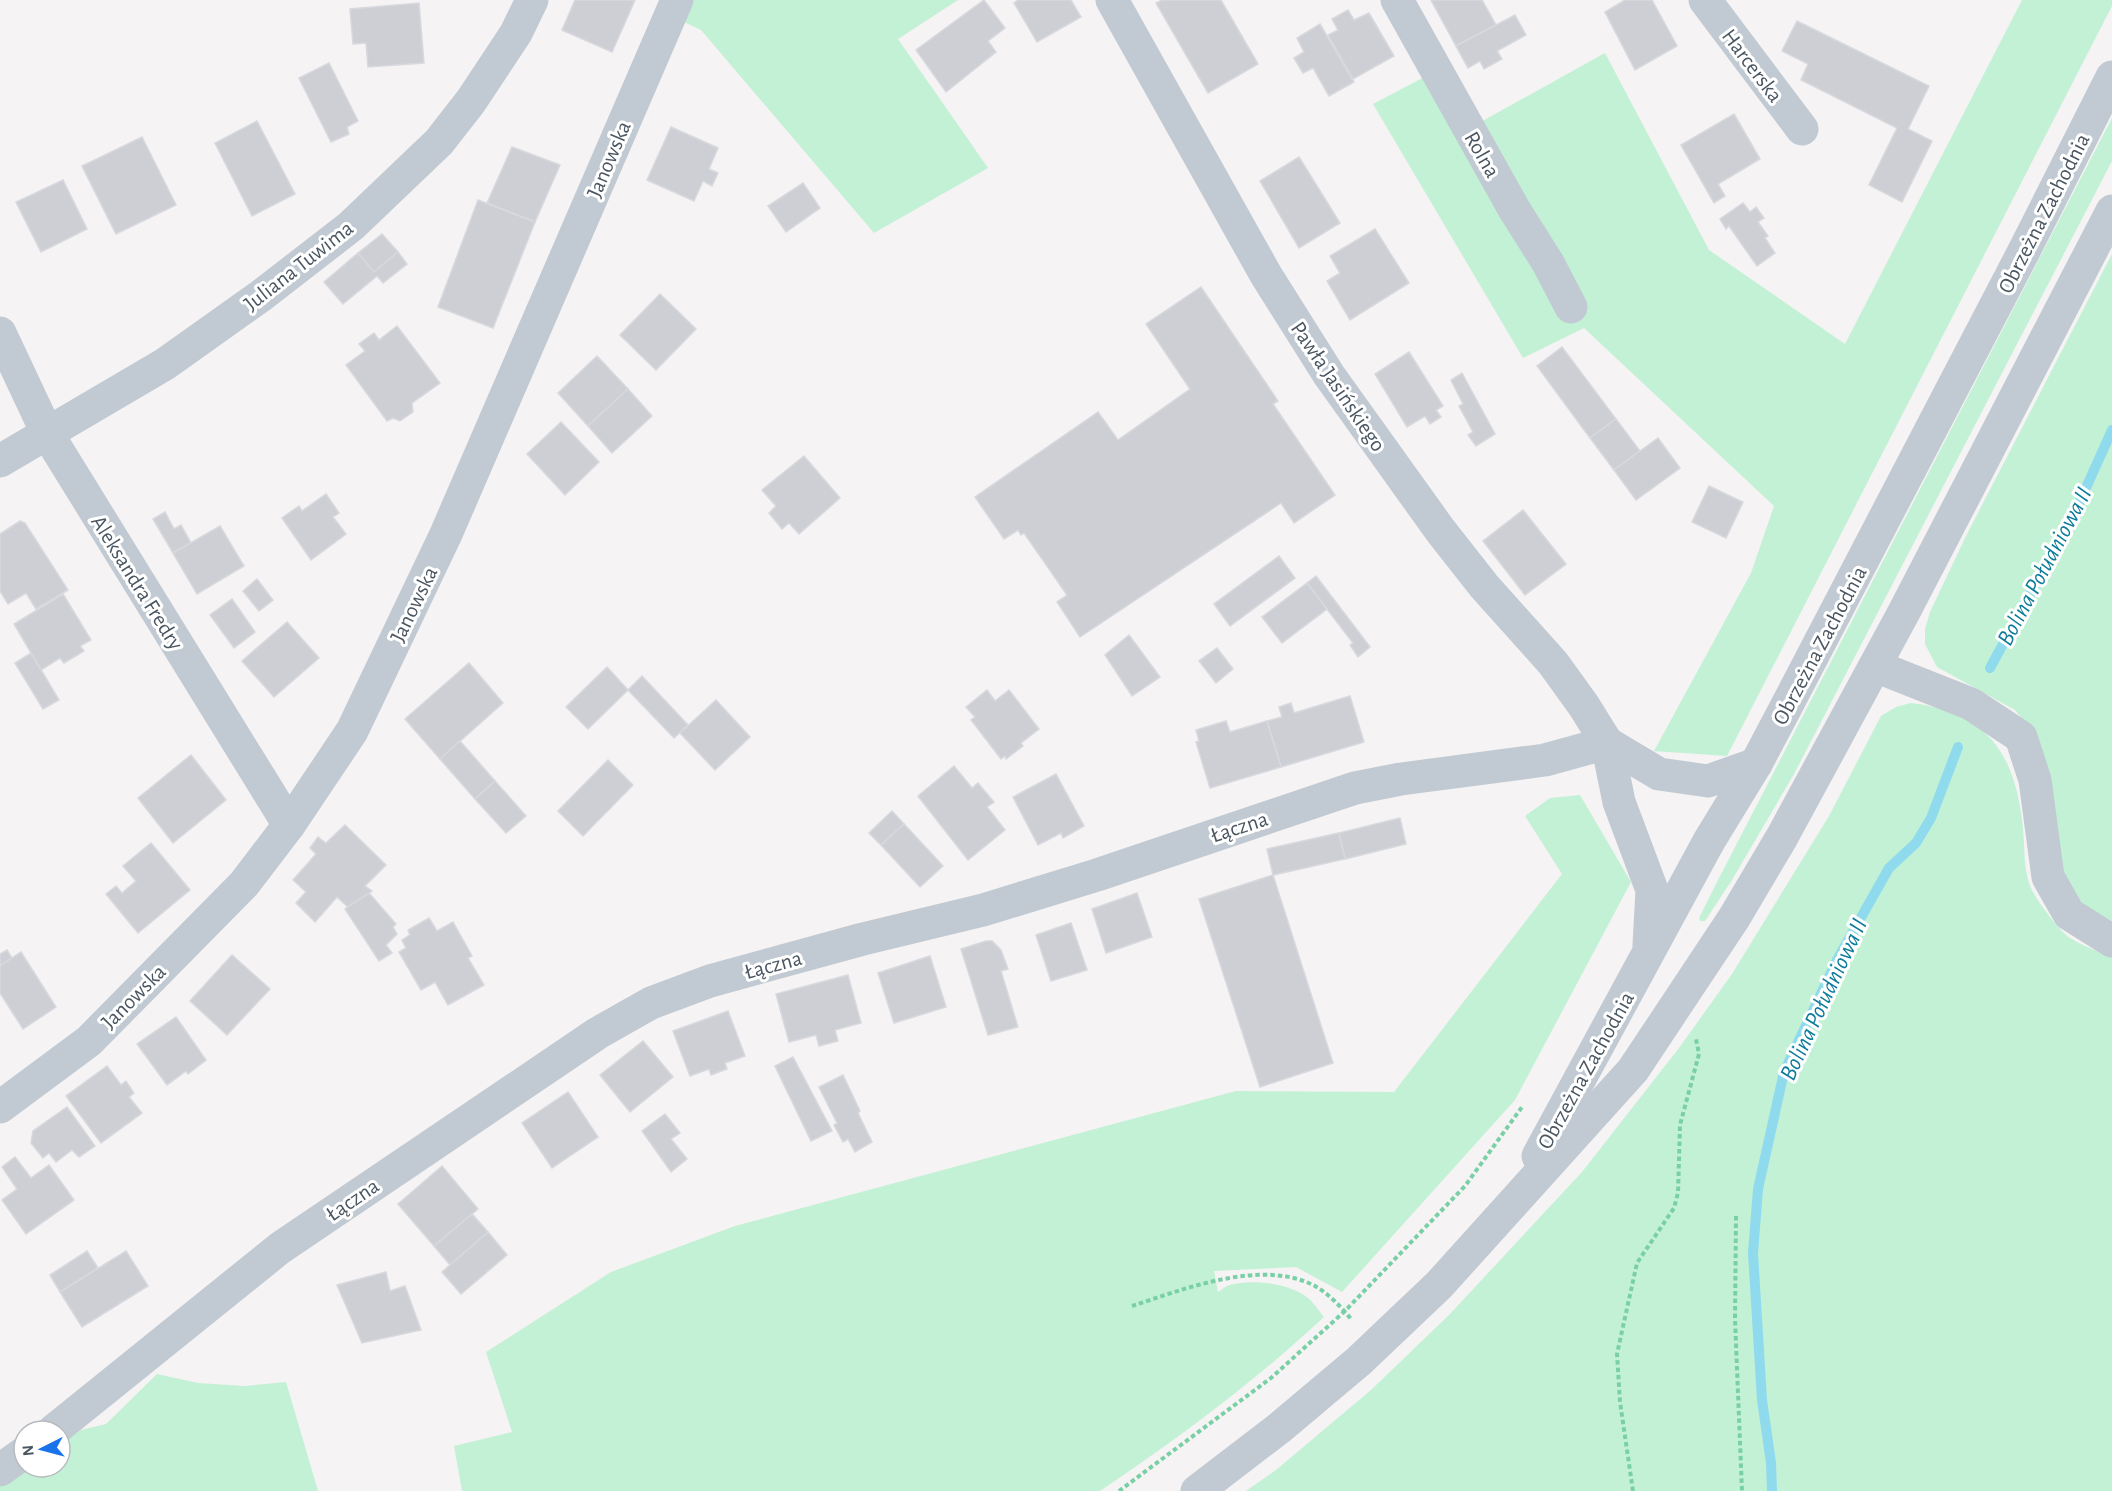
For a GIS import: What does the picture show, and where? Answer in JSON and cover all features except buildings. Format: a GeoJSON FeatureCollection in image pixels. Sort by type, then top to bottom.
{"type":"FeatureCollection","features":[{"type":"Feature","properties":{"kind":"street","name":"Juliana Tuwima"},"geometry":{"type":"LineString","coordinates":[[0,461],[165,364],[262,295],[351,226],[439,142],[471,101],[516,33],[532,0]]}},
{"type":"Feature","properties":{"kind":"street","name":"Janowska"},"geometry":{"type":"LineString","coordinates":[[0,1107],[89,1041],[244,884],[288,825],[352,731],[446,534],[677,0]]}},
{"type":"Feature","properties":{"kind":"street","name":"Pawła Jasińskiego"},"geometry":{"type":"LineString","coordinates":[[1112,0],[1266,275],[1329,375],[1484,586],[1553,663],[1607,743],[1619,802],[1652,890],[1649,953]]}},
{"type":"Feature","properties":{"kind":"street","name":"Rolna"},"geometry":{"type":"LineString","coordinates":[[1397,0],[1571,307]]}},
{"type":"Feature","properties":{"kind":"street","name":"Harcerska"},"geometry":{"type":"LineString","coordinates":[[1721,8],[1802,129]]}},
{"type":"Feature","properties":{"kind":"street","name":"Obrzeżna Zachodnia"},"geometry":{"type":"LineString","coordinates":[[1512,1205],[1709,841],[1756,764],[2024,251],[2112,77]]}},
{"type":"Feature","properties":{"kind":"street","name":"Obrzeżna Zachodnia"},"geometry":{"type":"LineString","coordinates":[[1197,1491],[1278,1429],[1376,1345],[1438,1285],[1633,1070],[1734,918],[1782,837],[1875,666],[2112,211]]}},
{"type":"Feature","properties":{"kind":"street","name":"Aleksandra Fredry"},"geometry":{"type":"LineString","coordinates":[[0,333],[47,433],[288,825]]}},
{"type":"Feature","properties":{"kind":"street"},"geometry":{"type":"LineString","coordinates":[[1875,666],[1971,704],[2021,737],[2035,780],[2048,877],[2069,914],[2112,941]]}},
{"type":"Feature","properties":{"kind":"street","name":"Pawła Jasińskiego"},"geometry":{"type":"LineString","coordinates":[[1607,743],[1659,774],[1669,776],[1708,781],[1756,764]]}},
{"type":"Feature","properties":{"kind":"street","name":"Łączna"},"geometry":{"type":"LineString","coordinates":[[68,1419],[280,1248],[598,1033],[651,1003],[710,981],[983,910],[1075,882],[1354,788],[1401,779],[1545,760],[1607,743]]}},
{"type":"Feature","properties":{"kind":"path"},"geometry":{"type":"LineString","coordinates":[[1633,1491],[1620,1402],[1617,1354],[1637,1263],[1674,1208],[1678,1193],[1680,1125],[1699,1054],[1687,988]]}},
{"type":"Feature","properties":{"kind":"path"},"geometry":{"type":"LineString","coordinates":[[1119,1491],[1271,1378],[1345,1311],[1465,1186],[1524,1103]]}},
{"type":"Feature","properties":{"kind":"path"},"geometry":{"type":"LineString","coordinates":[[1736,1216],[1735,1319],[1742,1491]]}},
{"type":"Feature","properties":{"kind":"path"},"geometry":{"type":"LineString","coordinates":[[1132,1306],[1198,1284],[1246,1275],[1290,1276],[1316,1286],[1345,1311],[1376,1345]]}},
{"type":"Feature","properties":{"kind":"green space"},"geometry":{"type":"Polygon","coordinates":[[[693,0],[958,0],[898,39],[988,168],[874,233],[701,30],[684,22],[693,0]]]}},
{"type":"Feature","properties":{"kind":"green space"},"geometry":{"type":"Polygon","coordinates":[[[2022,0],[2112,0],[2112,6],[1727,756],[1654,751],[1751,573],[1774,506],[1584,328],[1523,358],[1373,104],[1432,73],[1459,134],[1605,53],[1709,250],[1845,344],[2022,0]]]}},
{"type":"Feature","properties":{"kind":"green space"},"geometry":{"type":"Polygon","coordinates":[[[2112,118],[2112,161],[1794,774],[1732,880],[1705,921],[1700,921],[1699,918],[1717,882],[2112,118]]]}},
{"type":"Feature","properties":{"kind":"green space"},"geometry":{"type":"Polygon","coordinates":[[[2112,254],[2112,925],[2089,912],[2061,875],[2026,724],[2015,710],[1937,667],[1925,644],[1925,629],[1930,612],[1966,536],[2112,254]]]}},
{"type":"Feature","properties":{"kind":"green space"},"geometry":{"type":"Polygon","coordinates":[[[1911,703],[1938,708],[1960,716],[1979,728],[1994,742],[2005,759],[2014,780],[2023,829],[2028,881],[2034,894],[2065,934],[2080,944],[2112,957],[2112,1491],[1246,1491],[1276,1470],[1371,1390],[1449,1315],[1582,1172],[1679,1048],[1732,974],[1829,816],[1881,716],[1896,707],[1911,703]]]}},
{"type":"Feature","properties":{"kind":"green space"},"geometry":{"type":"Polygon","coordinates":[[[1580,795],[1631,882],[1515,1100],[1342,1292],[1296,1267],[1214,1271],[1218,1292],[1228,1286],[1249,1282],[1281,1286],[1308,1298],[1324,1317],[1215,1408],[1100,1491],[462,1491],[454,1446],[512,1432],[486,1352],[611,1272],[735,1226],[1236,1091],[1394,1092],[1562,874],[1525,816],[1550,798],[1580,795]]]}},
{"type":"Feature","properties":{"kind":"green space"},"geometry":{"type":"Polygon","coordinates":[[[157,1374],[198,1383],[245,1386],[286,1382],[318,1491],[0,1491],[0,1483],[12,1475],[12,1479],[72,1479],[72,1436],[81,1430],[106,1424],[157,1374]]]}},
{"type":"Feature","properties":{"kind":"waterway","name":"Bolina Południowa II"},"geometry":{"type":"LineString","coordinates":[[1990,668],[2076,510],[2112,430]]}},
{"type":"Feature","properties":{"kind":"waterway","name":"Bolina Południowa II"},"geometry":{"type":"LineString","coordinates":[[1772,1491],[1771,1463],[1762,1400],[1753,1253],[1758,1189],[1784,1072],[1837,960],[1889,868],[1916,843],[1931,818],[1958,747]]}}]}
